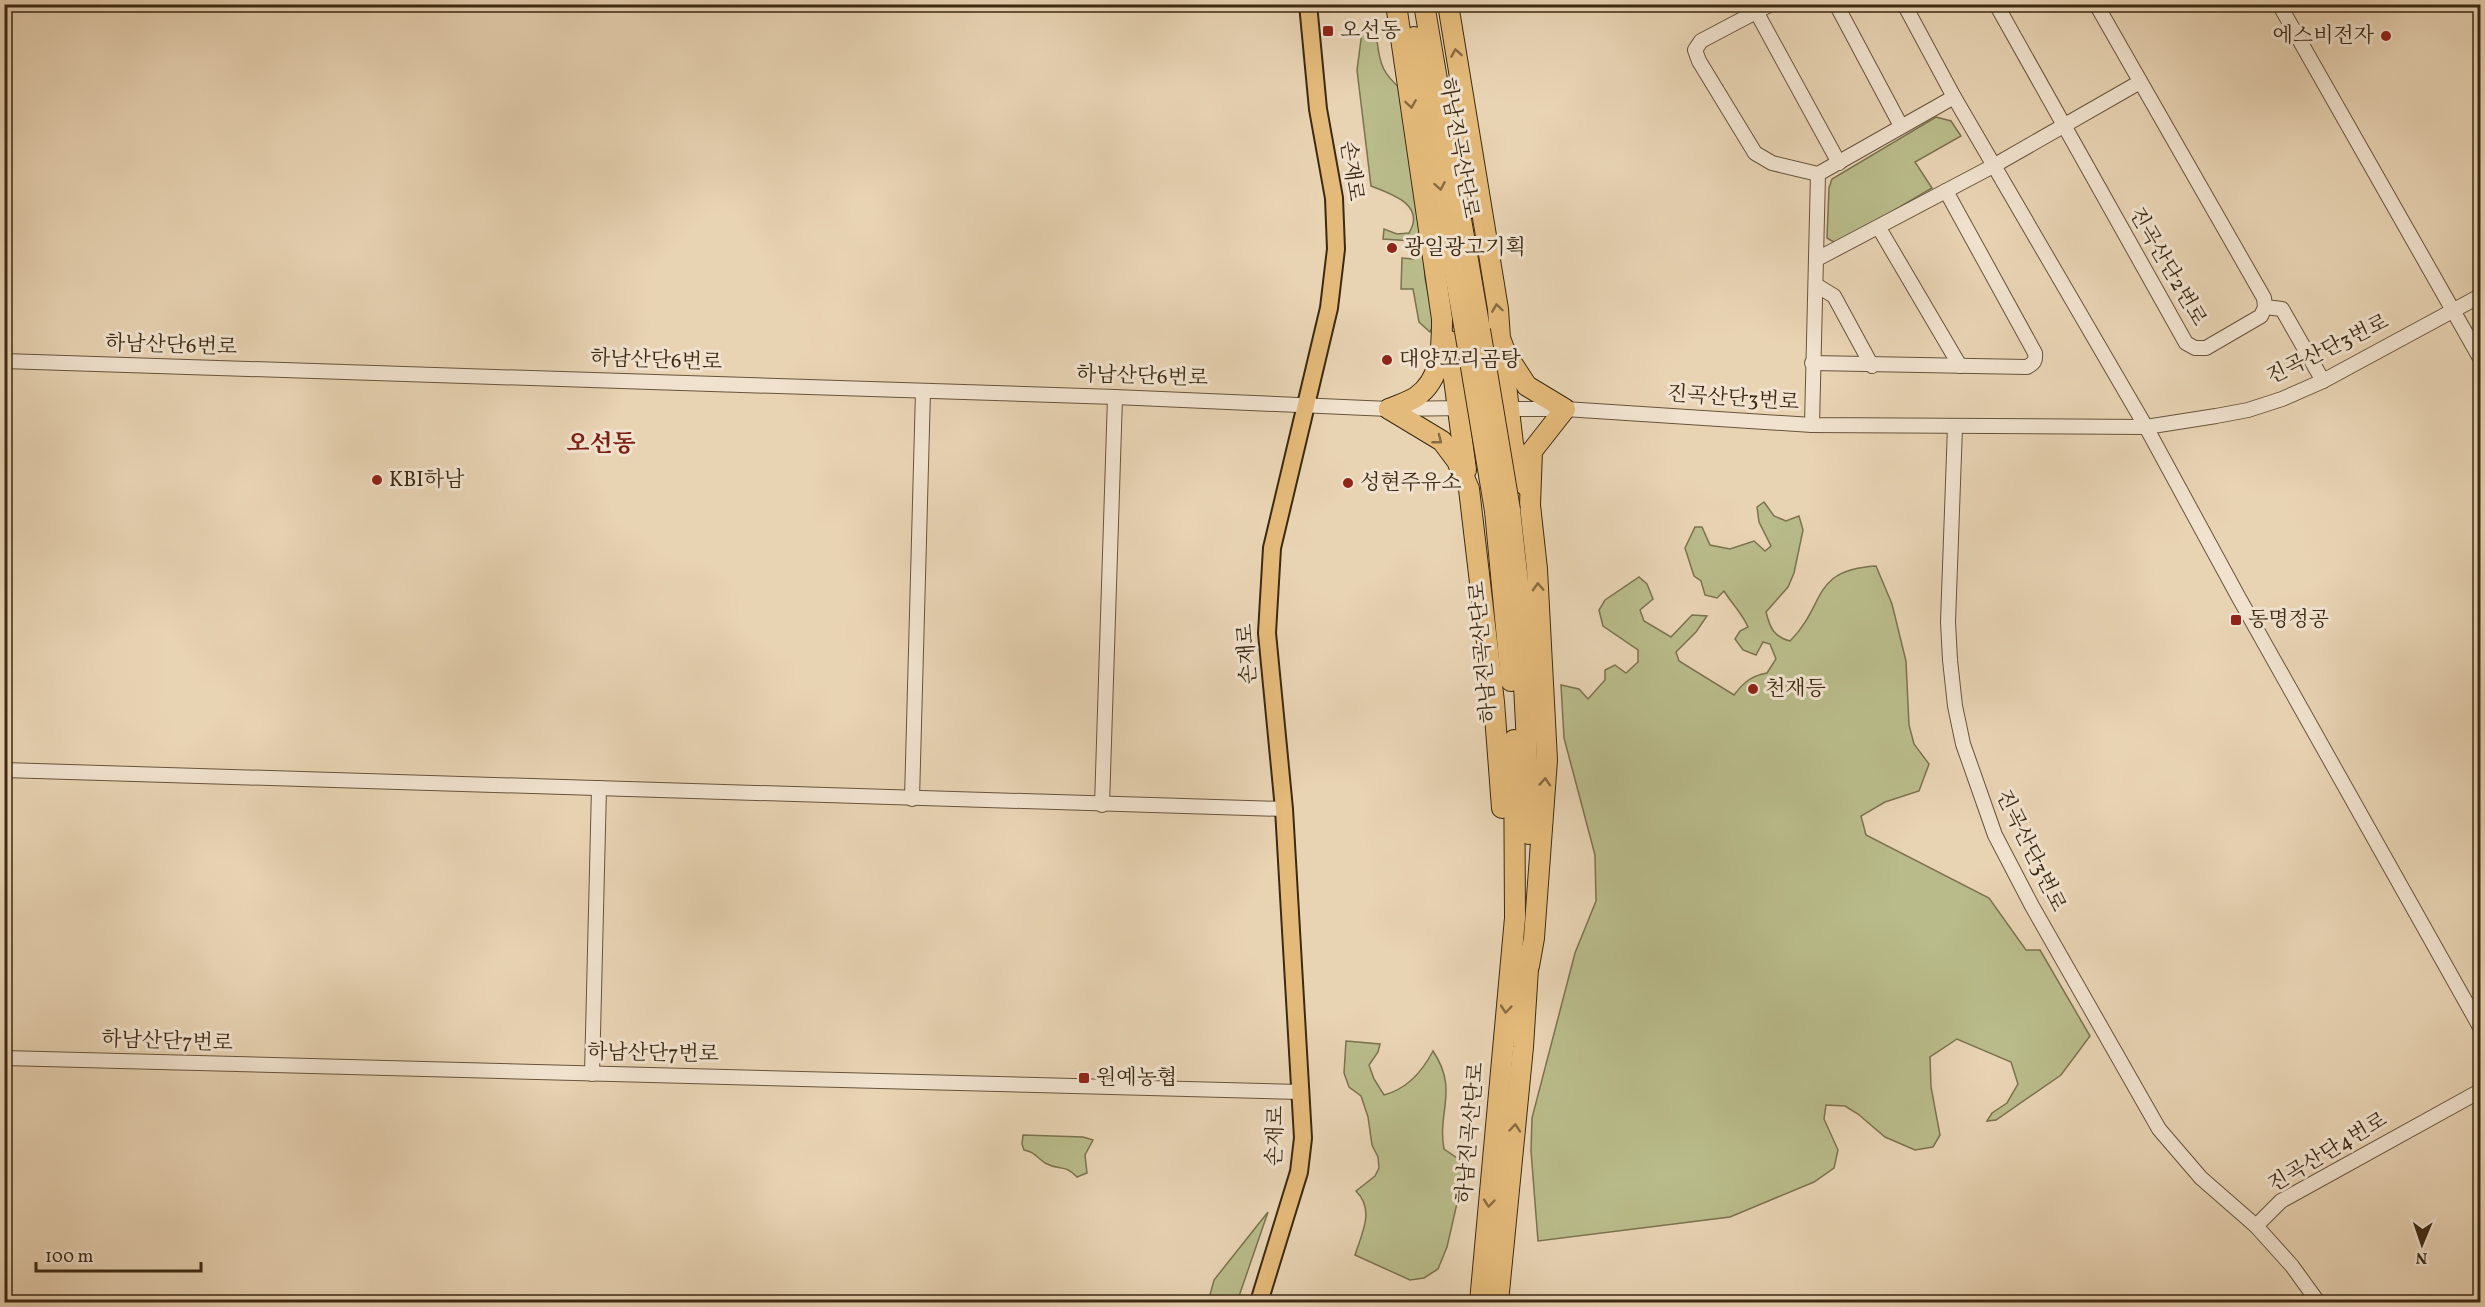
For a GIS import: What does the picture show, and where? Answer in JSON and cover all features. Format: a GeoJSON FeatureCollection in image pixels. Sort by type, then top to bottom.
{"type":"FeatureCollection","features":[{"type":"Feature","properties":{"kind":"highway"},"geometry":{"type":"LineString","coordinates":[[1396,4],[1442,319],[1450,346],[1456,408],[1469,489],[1494,702],[1503,826],[1503,920],[1519,967]]}},
{"type":"Feature","properties":{"kind":"highway","name":"하남진곡산단로"},"geometry":{"type":"LineString","coordinates":[[1409,4],[1473,331]]}},
{"type":"Feature","properties":{"kind":"highway","name":"하남진곡산단로"},"geometry":{"type":"LineString","coordinates":[[1424,4],[1502,511],[1519,591],[1530,816],[1519,967],[1506,1228],[1498,1302]]}},
{"type":"Feature","properties":{"kind":"highway"},"geometry":{"type":"LineString","coordinates":[[1448,4],[1498,309],[1513,444],[1530,505],[1538,569],[1547,760],[1534,938],[1519,967]]}},
{"type":"Feature","properties":{"kind":"highway"},"geometry":{"type":"LineString","coordinates":[[1389,409],[1416,397],[1430,382],[1442,355],[1442,319]]}},
{"type":"Feature","properties":{"kind":"highway"},"geometry":{"type":"LineString","coordinates":[[1500,338],[1506,354],[1527,386],[1565,410],[1532,451],[1530,505]]}},
{"type":"Feature","properties":{"kind":"highway"},"geometry":{"type":"LineString","coordinates":[[1389,409],[1442,441],[1457,461],[1469,489]]}},
{"type":"Feature","properties":{"kind":"highway","name":"하남진곡산단로"},"geometry":{"type":"LineString","coordinates":[[1480,1302],[1519,967]]}},
{"type":"Feature","properties":{"kind":"main road","name":"손재로"},"geometry":{"type":"LineString","coordinates":[[1259,1302],[1299,1172],[1303,1138],[1284,809],[1267,633],[1272,548],[1329,308],[1336,249],[1334,198],[1318,109],[1308,4]]}},
{"type":"Feature","properties":{"kind":"street"},"geometry":{"type":"LineString","coordinates":[[1771,4],[1701,41],[1695,50],[1755,153],[1772,163],[1818,174],[1954,97]]}},
{"type":"Feature","properties":{"kind":"street"},"geometry":{"type":"LineString","coordinates":[[1836,4],[1901,126]]}},
{"type":"Feature","properties":{"kind":"street"},"geometry":{"type":"LineString","coordinates":[[1904,4],[1954,97],[2146,427],[2481,1027]]}},
{"type":"Feature","properties":{"kind":"street","name":"진곡산단2번로"},"geometry":{"type":"LineString","coordinates":[[1996,4],[2062,126],[2186,344],[2195,348],[2206,348],[2261,316],[2265,307]]}},
{"type":"Feature","properties":{"kind":"street"},"geometry":{"type":"LineString","coordinates":[[2096,4],[2264,298],[2265,307],[2283,309],[2323,381]]}},
{"type":"Feature","properties":{"kind":"street"},"geometry":{"type":"LineString","coordinates":[[2279,4],[2481,358]]}},
{"type":"Feature","properties":{"kind":"street"},"geometry":{"type":"LineString","coordinates":[[1757,13],[1839,163]]}},
{"type":"Feature","properties":{"kind":"street"},"geometry":{"type":"LineString","coordinates":[[1817,259],[1995,165],[2140,82]]}},
{"type":"Feature","properties":{"kind":"street"},"geometry":{"type":"LineString","coordinates":[[1812,425],[1818,174]]}},
{"type":"Feature","properties":{"kind":"street"},"geometry":{"type":"LineString","coordinates":[[1812,363],[1872,366],[2027,367],[2036,360],[2036,353],[1946,191]]}},
{"type":"Feature","properties":{"kind":"street"},"geometry":{"type":"LineString","coordinates":[[1879,228],[1960,366]]}},
{"type":"Feature","properties":{"kind":"street"},"geometry":{"type":"LineString","coordinates":[[1816,285],[1834,296],[1872,366]]}},
{"type":"Feature","properties":{"kind":"street","name":"진곡산단3번로"},"geometry":{"type":"LineString","coordinates":[[1389,409],[1565,410],[1812,425],[2146,427],[2248,410],[2323,381],[2481,296]]}},
{"type":"Feature","properties":{"kind":"street","name":"하남산단6번로"},"geometry":{"type":"LineString","coordinates":[[4,361],[1115,397],[1389,409]]}},
{"type":"Feature","properties":{"kind":"street"},"geometry":{"type":"LineString","coordinates":[[912,799],[923,391]]}},
{"type":"Feature","properties":{"kind":"street"},"geometry":{"type":"LineString","coordinates":[[1102,805],[1115,397]]}},
{"type":"Feature","properties":{"kind":"street","name":"진곡산단3번로"},"geometry":{"type":"LineString","coordinates":[[1955,427],[1948,622],[1955,706],[1975,784],[1995,835],[2032,906],[2159,1129],[2201,1178],[2256,1226]]}},
{"type":"Feature","properties":{"kind":"street"},"geometry":{"type":"LineString","coordinates":[[4,770],[1284,809]]}},
{"type":"Feature","properties":{"kind":"street"},"geometry":{"type":"LineString","coordinates":[[592,1074],[599,789]]}},
{"type":"Feature","properties":{"kind":"street","name":"하남산단7번로"},"geometry":{"type":"LineString","coordinates":[[4,1058],[1300,1092]]}},
{"type":"Feature","properties":{"kind":"street","name":"진곡산단4번로"},"geometry":{"type":"LineString","coordinates":[[2256,1226],[2281,1201],[2481,1091]]}},
{"type":"Feature","properties":{"kind":"street"},"geometry":{"type":"LineString","coordinates":[[2256,1226],[2292,1266],[2318,1302]]}},
{"type":"Feature","properties":{"kind":"green space"},"geometry":{"type":"Polygon","coordinates":[[[1362,32],[1377,41],[1384,68],[1390,79],[1402,90],[1421,214],[1425,278],[1434,323],[1430,332],[1419,322],[1413,289],[1401,289],[1402,258],[1413,259],[1413,241],[1383,239],[1384,229],[1397,234],[1409,233],[1413,215],[1410,208],[1397,197],[1371,186],[1357,70],[1362,32]]]}},
{"type":"Feature","properties":{"kind":"green space"},"geometry":{"type":"Polygon","coordinates":[[[1936,117],[1951,121],[1961,136],[1915,162],[1932,188],[1837,244],[1827,238],[1829,188],[1832,179],[1936,117]]]}},
{"type":"Feature","properties":{"kind":"green space"},"geometry":{"type":"Polygon","coordinates":[[[1764,502],[1774,516],[1786,521],[1799,516],[1803,530],[1794,573],[1788,587],[1766,612],[1776,634],[1790,641],[1802,627],[1822,591],[1830,582],[1840,574],[1855,569],[1876,566],[1892,604],[1906,661],[1909,725],[1914,744],[1929,764],[1919,791],[1885,802],[1861,816],[1866,835],[1989,898],[2026,950],[2040,950],[2090,1036],[2061,1075],[1996,1120],[1987,1121],[1992,1113],[2007,1103],[2018,1084],[2011,1062],[1957,1039],[1930,1057],[1931,1087],[1940,1135],[1933,1147],[1915,1150],[1885,1137],[1845,1106],[1826,1105],[1824,1119],[1838,1150],[1834,1168],[1814,1182],[1730,1217],[1538,1241],[1531,1151],[1532,1118],[1575,953],[1596,901],[1595,855],[1564,738],[1561,685],[1579,689],[1588,699],[1605,680],[1605,670],[1615,665],[1626,673],[1638,662],[1638,650],[1603,626],[1599,610],[1605,600],[1639,577],[1647,584],[1653,599],[1640,610],[1644,621],[1671,637],[1692,615],[1707,616],[1696,632],[1676,652],[1679,661],[1734,695],[1748,680],[1767,673],[1776,659],[1770,644],[1763,642],[1756,655],[1743,650],[1735,639],[1740,631],[1748,627],[1746,622],[1724,591],[1717,598],[1705,595],[1701,581],[1694,576],[1685,548],[1695,527],[1702,527],[1710,545],[1730,549],[1754,541],[1765,551],[1771,546],[1759,522],[1757,507],[1764,502]]]}},
{"type":"Feature","properties":{"kind":"green space"},"geometry":{"type":"Polygon","coordinates":[[[1346,1041],[1380,1044],[1378,1052],[1369,1065],[1384,1095],[1400,1089],[1413,1079],[1433,1051],[1445,1077],[1444,1149],[1466,1164],[1447,1247],[1438,1269],[1424,1278],[1410,1280],[1355,1255],[1366,1214],[1362,1198],[1356,1191],[1375,1176],[1379,1168],[1361,1096],[1349,1087],[1344,1073],[1346,1041]]]}},
{"type":"Feature","properties":{"kind":"green space"},"geometry":{"type":"Polygon","coordinates":[[[1023,1135],[1083,1137],[1093,1140],[1085,1155],[1087,1173],[1077,1177],[1068,1170],[1045,1163],[1033,1153],[1024,1150],[1023,1135]]]}},
{"type":"Feature","properties":{"kind":"green space"},"geometry":{"type":"Polygon","coordinates":[[[1268,1212],[1237,1302],[1208,1302],[1214,1280],[1268,1212]]]}},
{"type":"Feature","properties":{"kind":"green space"},"geometry":{"type":"Polygon","coordinates":[[[1024,1297],[1057,1298],[1057,1302],[1024,1302],[1024,1297]]]}},
{"type":"Feature","properties":{"kind":"place","name":"오선동"},"geometry":{"type":"Point","coordinates":[1328,31]}},
{"type":"Feature","properties":{"kind":"place","name":"에스비전자"},"geometry":{"type":"Point","coordinates":[2386,36]}},
{"type":"Feature","properties":{"kind":"place","name":"광일광고기획"},"geometry":{"type":"Point","coordinates":[1392,248]}},
{"type":"Feature","properties":{"kind":"place","name":"대양꼬리곰탕"},"geometry":{"type":"Point","coordinates":[1387,360]}},
{"type":"Feature","properties":{"kind":"place","name":"KBI하남"},"geometry":{"type":"Point","coordinates":[377,480]}},
{"type":"Feature","properties":{"kind":"place","name":"성현주유소"},"geometry":{"type":"Point","coordinates":[1348,483]}},
{"type":"Feature","properties":{"kind":"place","name":"동명정공"},"geometry":{"type":"Point","coordinates":[2236,620]}},
{"type":"Feature","properties":{"kind":"place","name":"천재등"},"geometry":{"type":"Point","coordinates":[1753,689]}},
{"type":"Feature","properties":{"kind":"place","name":"원예농협"},"geometry":{"type":"Point","coordinates":[1084,1078]}},
{"type":"Feature","properties":{"kind":"district","name":"오선동"},"geometry":{"type":"Point","coordinates":[601,445]}}]}
